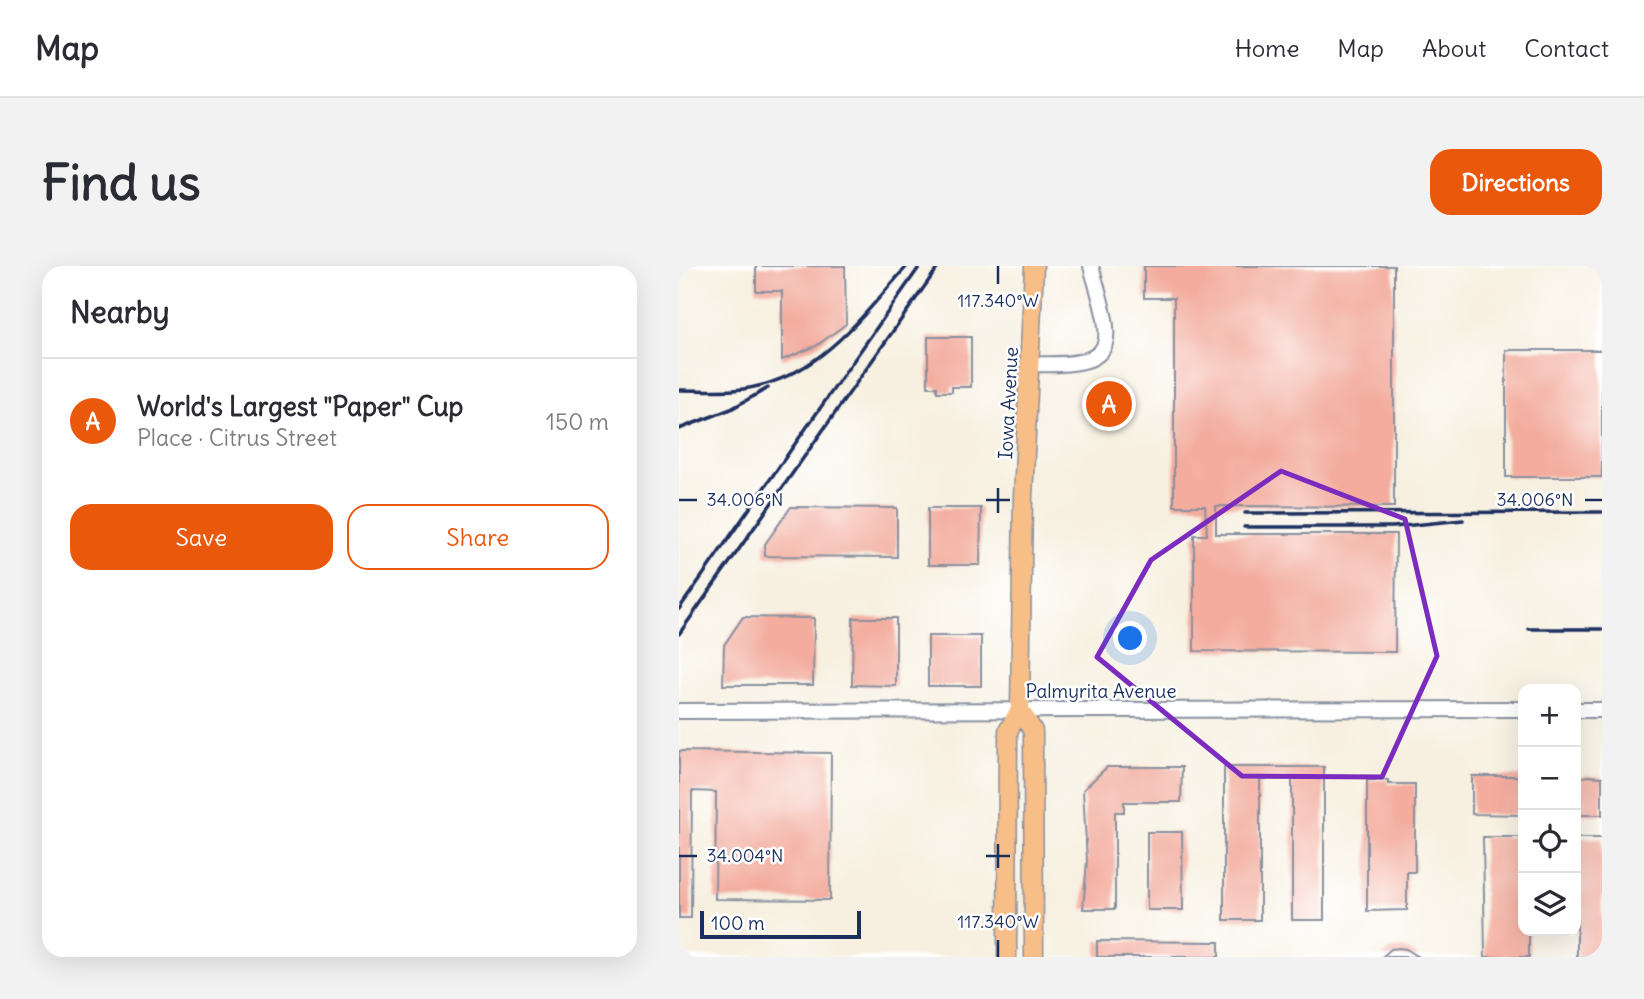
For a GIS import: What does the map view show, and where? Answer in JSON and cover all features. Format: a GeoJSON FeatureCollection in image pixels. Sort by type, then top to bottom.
{"type":"FeatureCollection","features":[{"type":"Feature","properties":{"kind":"main road","name":"Iowa Avenue"},"geometry":{"type":"LineString","coordinates":[[1007,957],[1008,731],[1020,710],[1023,497],[1032,364],[1034,266]]}},
{"type":"Feature","properties":{"kind":"main road","name":"Iowa Avenue"},"geometry":{"type":"LineString","coordinates":[[1020,710],[1033,732],[1034,957]]}},
{"type":"Feature","properties":{"kind":"street"},"geometry":{"type":"LineString","coordinates":[[1032,364],[1078,365],[1094,357],[1104,347],[1107,325],[1091,266]]}},
{"type":"Feature","properties":{"kind":"street","name":"Palmyrita Avenue"},"geometry":{"type":"LineString","coordinates":[[679,711],[1518,709]]}},
{"type":"Feature","properties":{"kind":"street"},"geometry":{"type":"LineString","coordinates":[[1581,710],[1602,710]]}},
{"type":"Feature","properties":{"kind":"highlighted area"},"geometry":{"type":"Polygon","coordinates":[[[1281,471],[1405,519],[1437,656],[1382,777],[1242,776],[1097,657],[1151,560],[1281,471]]]}},
{"type":"Feature","properties":{"kind":"building"},"geometry":{"type":"Polygon","coordinates":[[[756,266],[845,266],[846,324],[816,346],[782,360],[782,291],[756,291],[756,266]]]}},
{"type":"Feature","properties":{"kind":"building"},"geometry":{"type":"Polygon","coordinates":[[[1144,266],[1394,266],[1394,507],[1216,506],[1216,534],[1396,534],[1395,652],[1194,651],[1194,535],[1207,535],[1205,506],[1174,506],[1174,298],[1144,298],[1144,266]]]}},
{"type":"Feature","properties":{"kind":"building"},"geometry":{"type":"Polygon","coordinates":[[[928,337],[971,337],[971,387],[952,387],[952,392],[937,392],[937,387],[928,387],[928,337]]]}},
{"type":"Feature","properties":{"kind":"building"},"geometry":{"type":"Polygon","coordinates":[[[1506,350],[1602,350],[1602,477],[1506,477],[1506,350]]]}},
{"type":"Feature","properties":{"kind":"building"},"geometry":{"type":"Polygon","coordinates":[[[791,507],[897,508],[897,557],[765,556],[765,544],[791,507]]]}},
{"type":"Feature","properties":{"kind":"building"},"geometry":{"type":"Polygon","coordinates":[[[928,508],[981,508],[980,565],[928,565],[928,508]]]}},
{"type":"Feature","properties":{"kind":"building"},"geometry":{"type":"Polygon","coordinates":[[[743,617],[814,618],[813,685],[723,685],[724,645],[743,617]]]}},
{"type":"Feature","properties":{"kind":"building"},"geometry":{"type":"Polygon","coordinates":[[[853,618],[896,618],[896,686],[852,685],[853,618]]]}},
{"type":"Feature","properties":{"kind":"building"},"geometry":{"type":"Polygon","coordinates":[[[928,636],[981,636],[981,686],[928,686],[928,636]]]}},
{"type":"Feature","properties":{"kind":"building"},"geometry":{"type":"Polygon","coordinates":[[[679,751],[831,753],[830,900],[715,899],[716,792],[692,791],[691,918],[679,918],[679,751]]]}},
{"type":"Feature","properties":{"kind":"building"},"geometry":{"type":"Polygon","coordinates":[[[1107,767],[1182,767],[1181,802],[1124,802],[1124,812],[1115,812],[1115,909],[1083,909],[1087,861],[1083,790],[1107,767]]]}},
{"type":"Feature","properties":{"kind":"building"},"geometry":{"type":"Polygon","coordinates":[[[1224,767],[1324,767],[1324,920],[1292,920],[1292,779],[1260,779],[1260,920],[1224,920],[1224,767]]]}},
{"type":"Feature","properties":{"kind":"building"},"geometry":{"type":"Polygon","coordinates":[[[1472,776],[1518,776],[1518,815],[1472,814],[1472,776]]]}},
{"type":"Feature","properties":{"kind":"building"},"geometry":{"type":"Polygon","coordinates":[[[1581,777],[1602,777],[1602,815],[1581,815],[1581,777]]]}},
{"type":"Feature","properties":{"kind":"building"},"geometry":{"type":"Polygon","coordinates":[[[1367,780],[1388,780],[1388,784],[1415,784],[1415,872],[1407,872],[1407,910],[1367,911],[1367,780]]]}},
{"type":"Feature","properties":{"kind":"building"},"geometry":{"type":"Polygon","coordinates":[[[1147,832],[1182,832],[1183,910],[1147,910],[1147,832]]]}},
{"type":"Feature","properties":{"kind":"building"},"geometry":{"type":"Polygon","coordinates":[[[1483,837],[1518,837],[1518,936],[1529,936],[1529,957],[1485,957],[1483,837]]]}},
{"type":"Feature","properties":{"kind":"building"},"geometry":{"type":"Polygon","coordinates":[[[1581,838],[1602,838],[1602,957],[1577,957],[1577,936],[1581,936],[1581,838]]]}},
{"type":"Feature","properties":{"kind":"building"},"geometry":{"type":"Polygon","coordinates":[[[1097,941],[1219,942],[1219,957],[1097,957],[1097,941]]]}},
{"type":"Feature","properties":{"kind":"building"},"geometry":{"type":"Polygon","coordinates":[[[1399,948],[1419,957],[1382,957],[1391,949],[1399,948]]]}},
{"type":"Feature","properties":{"kind":"railway"},"geometry":{"type":"LineString","coordinates":[[679,390],[733,390],[761,385],[787,376],[832,347],[907,266]]}},
{"type":"Feature","properties":{"kind":"railway"},"geometry":{"type":"LineString","coordinates":[[679,609],[920,266]]}},
{"type":"Feature","properties":{"kind":"railway"},"geometry":{"type":"LineString","coordinates":[[679,634],[939,266]]}},
{"type":"Feature","properties":{"kind":"railway"},"geometry":{"type":"LineString","coordinates":[[679,429],[731,409],[768,388]]}},
{"type":"Feature","properties":{"kind":"railway"},"geometry":{"type":"LineString","coordinates":[[1245,513],[1602,512]]}},
{"type":"Feature","properties":{"kind":"railway"},"geometry":{"type":"LineString","coordinates":[[1244,527],[1393,527],[1463,520]]}},
{"type":"Feature","properties":{"kind":"railway"},"geometry":{"type":"LineString","coordinates":[[1529,629],[1602,629]]}},
{"type":"Feature","properties":{"kind":"place","name":"World's Largest \"Paper\" Cup"},"geometry":{"type":"Point","coordinates":[1109,404]}}]}
